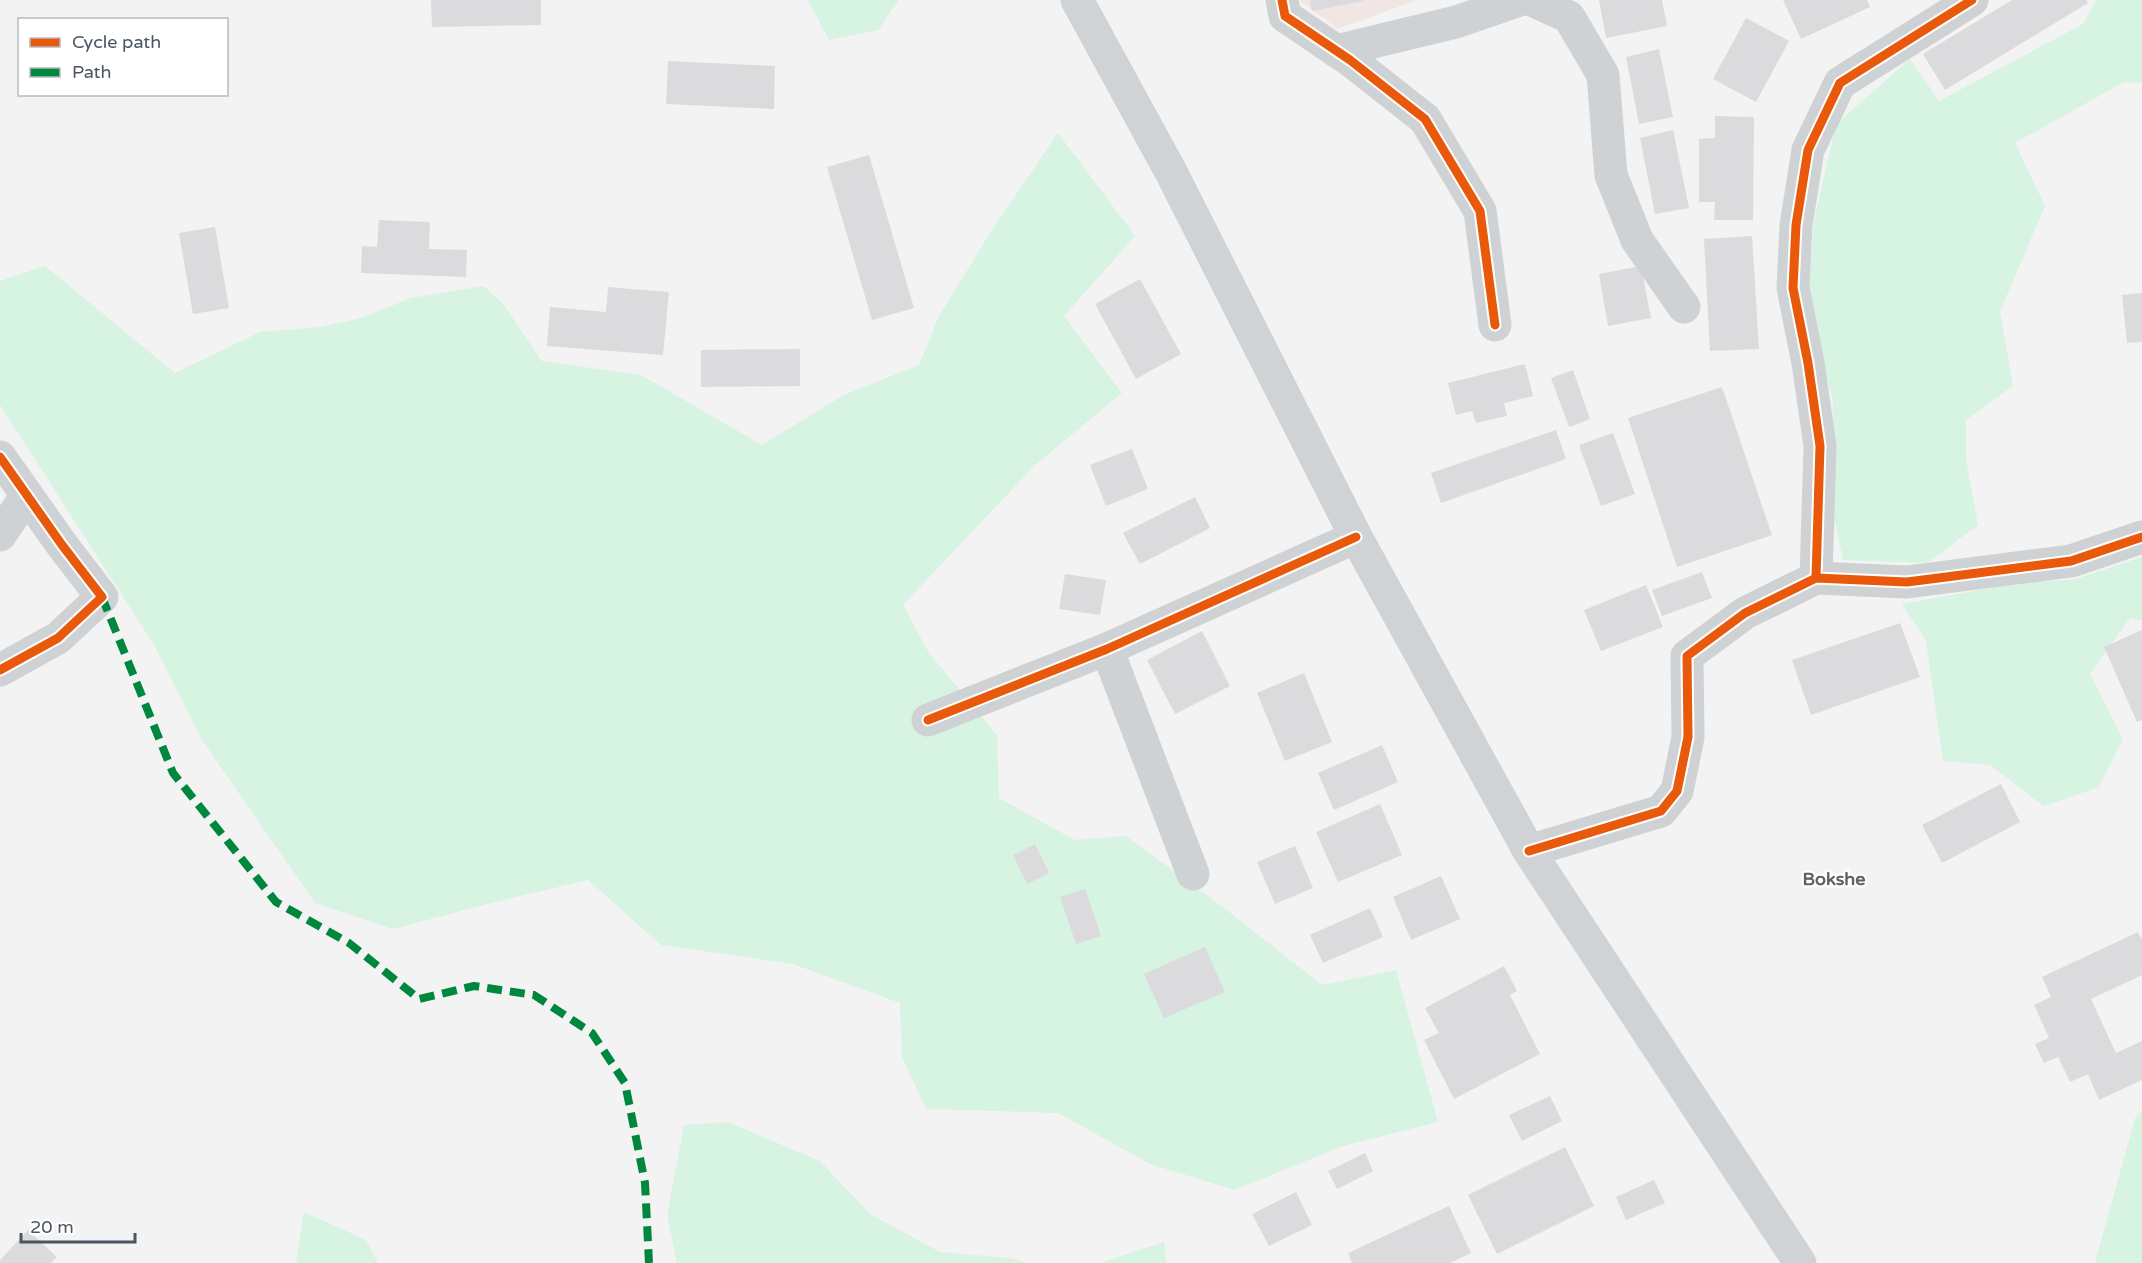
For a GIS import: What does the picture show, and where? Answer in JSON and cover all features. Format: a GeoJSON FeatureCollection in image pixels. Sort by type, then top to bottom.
{"type":"FeatureCollection","features":[{"type":"Feature","properties":{"kind":"main road"},"geometry":{"type":"LineString","coordinates":[[1077,0],[1171,172],[1356,537],[1529,851],[1800,1263]]}},
{"type":"Feature","properties":{"kind":"street"},"geometry":{"type":"LineString","coordinates":[[1282,0],[1285,16],[1336,51],[1425,119],[1480,210],[1495,325]]}},
{"type":"Feature","properties":{"kind":"street"},"geometry":{"type":"LineString","coordinates":[[1336,51],[1456,22],[1520,0]]}},
{"type":"Feature","properties":{"kind":"street"},"geometry":{"type":"LineString","coordinates":[[1532,0],[1569,17],[1603,75],[1611,175],[1637,240],[1684,307]]}},
{"type":"Feature","properties":{"kind":"street"},"geometry":{"type":"LineString","coordinates":[[1816,578],[1820,446],[1808,363],[1793,288],[1796,225],[1808,150],[1840,83],[1972,0]]}},
{"type":"Feature","properties":{"kind":"street"},"geometry":{"type":"LineString","coordinates":[[0,457],[102,597],[58,638],[0,670]]}},
{"type":"Feature","properties":{"kind":"street"},"geometry":{"type":"LineString","coordinates":[[0,535],[27,495]]}},
{"type":"Feature","properties":{"kind":"street"},"geometry":{"type":"LineString","coordinates":[[928,720],[1107,649],[1356,537]]}},
{"type":"Feature","properties":{"kind":"street"},"geometry":{"type":"LineString","coordinates":[[1529,851],[1661,811],[1677,791],[1688,737],[1688,656],[1745,613],[1816,578],[1907,582],[2071,561],[2142,537]]}},
{"type":"Feature","properties":{"kind":"street"},"geometry":{"type":"LineString","coordinates":[[1107,649],[1193,874]]}},
{"type":"Feature","properties":{"kind":"shaded area"},"geometry":{"type":"Polygon","coordinates":[[[1299,0],[1417,0],[1338,29],[1299,0]]]}},
{"type":"Feature","properties":{"kind":"green space"},"geometry":{"type":"Polygon","coordinates":[[[808,0],[899,0],[878,30],[829,40],[808,0]]]}},
{"type":"Feature","properties":{"kind":"green space"},"geometry":{"type":"Polygon","coordinates":[[[2097,0],[2142,0],[2142,83],[2124,82],[2015,143],[2045,206],[2000,311],[2013,386],[1966,420],[1966,459],[1978,525],[1927,563],[1843,560],[1830,499],[1833,401],[1808,305],[1814,221],[1836,124],[1910,59],[1939,101],[2083,24],[2097,0]]]}},
{"type":"Feature","properties":{"kind":"green space"},"geometry":{"type":"Polygon","coordinates":[[[1058,133],[1135,236],[1064,316],[1122,393],[1035,465],[903,605],[929,653],[997,735],[999,798],[1075,840],[1126,836],[1228,911],[1322,985],[1396,970],[1438,1122],[1343,1146],[1234,1190],[1150,1164],[1058,1113],[926,1109],[902,1057],[900,1003],[793,964],[661,945],[588,880],[393,929],[315,903],[202,740],[154,645],[0,405],[0,281],[45,266],[175,373],[260,332],[320,327],[361,318],[411,298],[484,286],[504,305],[542,361],[641,375],[762,445],[844,395],[919,365],[939,316],[990,233],[1058,133]]]}},
{"type":"Feature","properties":{"kind":"green space"},"geometry":{"type":"Polygon","coordinates":[[[2142,557],[2142,621],[2130,618],[2090,674],[2123,739],[2099,787],[2044,806],[1990,765],[1943,761],[1926,641],[1902,604],[2006,585],[2076,579],[2142,557]]]}},
{"type":"Feature","properties":{"kind":"green space"},"geometry":{"type":"Polygon","coordinates":[[[2142,1111],[2142,1263],[2095,1263],[2135,1118],[2142,1111]]]}},
{"type":"Feature","properties":{"kind":"green space"},"geometry":{"type":"Polygon","coordinates":[[[728,1122],[820,1161],[870,1214],[940,1252],[1009,1258],[1028,1263],[677,1263],[667,1216],[684,1125],[728,1122]]]}},
{"type":"Feature","properties":{"kind":"green space"},"geometry":{"type":"Polygon","coordinates":[[[304,1212],[366,1240],[378,1263],[296,1263],[304,1212]]]}},
{"type":"Feature","properties":{"kind":"green space"},"geometry":{"type":"Polygon","coordinates":[[[1164,1242],[1166,1263],[1100,1263],[1164,1242]]]}},
{"type":"Feature","properties":{"kind":"building"},"geometry":{"type":"Polygon","coordinates":[[[431,0],[541,0],[541,25],[432,27],[431,0]]]}},
{"type":"Feature","properties":{"kind":"building"},"geometry":{"type":"Polygon","coordinates":[[[1310,0],[1363,0],[1363,1],[1312,11],[1310,0]]]}},
{"type":"Feature","properties":{"kind":"building"},"geometry":{"type":"Polygon","coordinates":[[[1599,0],[1662,0],[1667,26],[1606,38],[1599,0]]]}},
{"type":"Feature","properties":{"kind":"building"},"geometry":{"type":"Polygon","coordinates":[[[1783,0],[1867,0],[1870,7],[1801,39],[1783,0]]]}},
{"type":"Feature","properties":{"kind":"building"},"geometry":{"type":"Polygon","coordinates":[[[2012,0],[2086,0],[2088,3],[1945,90],[1923,54],[2012,0]]]}},
{"type":"Feature","properties":{"kind":"building"},"geometry":{"type":"Polygon","coordinates":[[[1746,18],[1789,41],[1756,102],[1713,79],[1746,18]]]}},
{"type":"Feature","properties":{"kind":"building"},"geometry":{"type":"Polygon","coordinates":[[[1659,49],[1673,117],[1639,124],[1626,57],[1659,49]]]}},
{"type":"Feature","properties":{"kind":"building"},"geometry":{"type":"Polygon","coordinates":[[[668,61],[775,66],[774,109],[666,104],[668,61]]]}},
{"type":"Feature","properties":{"kind":"building"},"geometry":{"type":"Polygon","coordinates":[[[1715,116],[1754,117],[1753,220],[1714,220],[1715,202],[1699,202],[1699,139],[1715,138],[1715,116]]]}},
{"type":"Feature","properties":{"kind":"building"},"geometry":{"type":"Polygon","coordinates":[[[1673,130],[1689,208],[1655,214],[1640,138],[1673,130]]]}},
{"type":"Feature","properties":{"kind":"building"},"geometry":{"type":"Polygon","coordinates":[[[869,155],[914,308],[872,320],[827,167],[869,155]]]}},
{"type":"Feature","properties":{"kind":"building"},"geometry":{"type":"Polygon","coordinates":[[[379,220],[430,222],[429,249],[467,250],[466,277],[361,273],[362,246],[377,247],[379,220]]]}},
{"type":"Feature","properties":{"kind":"building"},"geometry":{"type":"Polygon","coordinates":[[[215,227],[229,308],[193,314],[179,233],[215,227]]]}},
{"type":"Feature","properties":{"kind":"building"},"geometry":{"type":"Polygon","coordinates":[[[1752,236],[1759,349],[1710,351],[1704,239],[1752,236]]]}},
{"type":"Feature","properties":{"kind":"building"},"geometry":{"type":"Polygon","coordinates":[[[1641,266],[1651,318],[1608,326],[1599,274],[1641,266]]]}},
{"type":"Feature","properties":{"kind":"building"},"geometry":{"type":"Polygon","coordinates":[[[1140,279],[1181,354],[1136,379],[1095,304],[1140,279]]]}},
{"type":"Feature","properties":{"kind":"building"},"geometry":{"type":"Polygon","coordinates":[[[608,287],[669,292],[663,355],[547,346],[550,307],[606,312],[608,287]]]}},
{"type":"Feature","properties":{"kind":"building"},"geometry":{"type":"Polygon","coordinates":[[[2142,293],[2142,342],[2127,343],[2122,295],[2142,293]]]}},
{"type":"Feature","properties":{"kind":"building"},"geometry":{"type":"Polygon","coordinates":[[[800,349],[800,386],[701,387],[701,350],[800,349]]]}},
{"type":"Feature","properties":{"kind":"building"},"geometry":{"type":"Polygon","coordinates":[[[1525,364],[1533,396],[1504,403],[1507,416],[1476,423],[1472,411],[1456,415],[1448,383],[1525,364]]]}},
{"type":"Feature","properties":{"kind":"building"},"geometry":{"type":"Polygon","coordinates":[[[1573,370],[1590,419],[1569,427],[1551,378],[1573,370]]]}},
{"type":"Feature","properties":{"kind":"building"},"geometry":{"type":"Polygon","coordinates":[[[1722,387],[1772,535],[1677,567],[1628,418],[1722,387]]]}},
{"type":"Feature","properties":{"kind":"building"},"geometry":{"type":"Polygon","coordinates":[[[1556,430],[1566,459],[1441,503],[1431,473],[1556,430]]]}},
{"type":"Feature","properties":{"kind":"building"},"geometry":{"type":"Polygon","coordinates":[[[1613,433],[1635,494],[1601,506],[1579,445],[1613,433]]]}},
{"type":"Feature","properties":{"kind":"building"},"geometry":{"type":"Polygon","coordinates":[[[1132,449],[1148,489],[1106,506],[1090,465],[1132,449]]]}},
{"type":"Feature","properties":{"kind":"building"},"geometry":{"type":"Polygon","coordinates":[[[1195,497],[1210,528],[1140,564],[1123,533],[1195,497]]]}},
{"type":"Feature","properties":{"kind":"building"},"geometry":{"type":"Polygon","coordinates":[[[1702,572],[1712,598],[1662,616],[1652,590],[1702,572]]]}},
{"type":"Feature","properties":{"kind":"building"},"geometry":{"type":"Polygon","coordinates":[[[1065,574],[1106,580],[1100,615],[1059,609],[1065,574]]]}},
{"type":"Feature","properties":{"kind":"building"},"geometry":{"type":"Polygon","coordinates":[[[1646,585],[1663,627],[1601,651],[1584,610],[1646,585]]]}},
{"type":"Feature","properties":{"kind":"building"},"geometry":{"type":"Polygon","coordinates":[[[1900,623],[1920,677],[1811,715],[1792,660],[1900,623]]]}},
{"type":"Feature","properties":{"kind":"building"},"geometry":{"type":"Polygon","coordinates":[[[2142,630],[2142,720],[2137,722],[2104,647],[2142,630]]]}},
{"type":"Feature","properties":{"kind":"building"},"geometry":{"type":"Polygon","coordinates":[[[1202,631],[1230,686],[1175,714],[1147,660],[1202,631]]]}},
{"type":"Feature","properties":{"kind":"building"},"geometry":{"type":"Polygon","coordinates":[[[1304,673],[1332,742],[1285,761],[1257,693],[1304,673]]]}},
{"type":"Feature","properties":{"kind":"building"},"geometry":{"type":"Polygon","coordinates":[[[1382,745],[1398,782],[1334,810],[1318,773],[1382,745]]]}},
{"type":"Feature","properties":{"kind":"building"},"geometry":{"type":"Polygon","coordinates":[[[2001,784],[2020,822],[1942,863],[1922,825],[2001,784]]]}},
{"type":"Feature","properties":{"kind":"building"},"geometry":{"type":"Polygon","coordinates":[[[1380,804],[1402,855],[1338,882],[1316,832],[1380,804]]]}},
{"type":"Feature","properties":{"kind":"building"},"geometry":{"type":"Polygon","coordinates":[[[1035,844],[1049,873],[1027,884],[1013,855],[1035,844]]]}},
{"type":"Feature","properties":{"kind":"building"},"geometry":{"type":"Polygon","coordinates":[[[1295,846],[1313,888],[1275,904],[1257,862],[1295,846]]]}},
{"type":"Feature","properties":{"kind":"building"},"geometry":{"type":"Polygon","coordinates":[[[1441,876],[1460,919],[1411,940],[1393,897],[1441,876]]]}},
{"type":"Feature","properties":{"kind":"building"},"geometry":{"type":"Polygon","coordinates":[[[1085,889],[1101,936],[1076,944],[1060,897],[1085,889]]]}},
{"type":"Feature","properties":{"kind":"building"},"geometry":{"type":"Polygon","coordinates":[[[1370,908],[1383,937],[1323,963],[1310,935],[1370,908]]]}},
{"type":"Feature","properties":{"kind":"building"},"geometry":{"type":"Polygon","coordinates":[[[2138,932],[2142,940],[2142,975],[2091,999],[2116,1053],[2142,1041],[2142,1080],[2099,1100],[2088,1074],[2070,1082],[2058,1057],[2044,1063],[2035,1044],[2049,1038],[2034,1005],[2051,997],[2042,977],[2138,932]]]}},
{"type":"Feature","properties":{"kind":"building"},"geometry":{"type":"Polygon","coordinates":[[[1205,947],[1225,992],[1164,1018],[1144,974],[1205,947]]]}},
{"type":"Feature","properties":{"kind":"building"},"geometry":{"type":"Polygon","coordinates":[[[1504,966],[1517,991],[1510,995],[1540,1054],[1454,1099],[1424,1040],[1439,1033],[1425,1008],[1504,966]]]}},
{"type":"Feature","properties":{"kind":"building"},"geometry":{"type":"Polygon","coordinates":[[[1550,1096],[1562,1121],[1522,1141],[1509,1115],[1550,1096]]]}},
{"type":"Feature","properties":{"kind":"building"},"geometry":{"type":"Polygon","coordinates":[[[1565,1147],[1594,1206],[1497,1254],[1468,1195],[1565,1147]]]}},
{"type":"Feature","properties":{"kind":"building"},"geometry":{"type":"Polygon","coordinates":[[[1365,1153],[1373,1171],[1337,1189],[1328,1171],[1365,1153]]]}},
{"type":"Feature","properties":{"kind":"building"},"geometry":{"type":"Polygon","coordinates":[[[1654,1180],[1665,1203],[1626,1220],[1616,1197],[1654,1180]]]}},
{"type":"Feature","properties":{"kind":"building"},"geometry":{"type":"Polygon","coordinates":[[[1296,1192],[1312,1225],[1269,1246],[1252,1214],[1296,1192]]]}},
{"type":"Feature","properties":{"kind":"building"},"geometry":{"type":"Polygon","coordinates":[[[1449,1206],[1471,1253],[1450,1263],[1352,1263],[1348,1253],[1449,1206]]]}},
{"type":"Feature","properties":{"kind":"building"},"geometry":{"type":"Polygon","coordinates":[[[28,1230],[57,1257],[51,1263],[0,1263],[0,1260],[28,1230]]]}},
{"type":"Feature","properties":{"kind":"marked path"},"geometry":{"type":"LineString","coordinates":[[102,597],[173,773],[276,902],[349,943],[419,999],[474,986],[534,995],[592,1033],[625,1083],[645,1183],[649,1263]]}},
{"type":"Feature","properties":{"kind":"cycle path"},"geometry":{"type":"LineString","coordinates":[[1282,0],[1285,16],[1350,60],[1425,119],[1480,211],[1495,325]]}},
{"type":"Feature","properties":{"kind":"cycle path"},"geometry":{"type":"LineString","coordinates":[[1816,578],[1820,446],[1808,363],[1793,288],[1796,225],[1808,150],[1840,83],[1972,0]]}},
{"type":"Feature","properties":{"kind":"cycle path"},"geometry":{"type":"LineString","coordinates":[[0,457],[102,597],[58,638],[0,670]]}},
{"type":"Feature","properties":{"kind":"cycle path"},"geometry":{"type":"LineString","coordinates":[[928,720],[1107,649],[1356,537]]}},
{"type":"Feature","properties":{"kind":"cycle path"},"geometry":{"type":"LineString","coordinates":[[1529,851],[1661,811],[1677,791],[1688,737],[1687,656],[1745,613],[1816,578],[1907,582],[2071,561],[2142,537]]}},
{"type":"Feature","properties":{"kind":"district","name":"Bokshe"},"geometry":{"type":"Point","coordinates":[1834,879]}}]}
